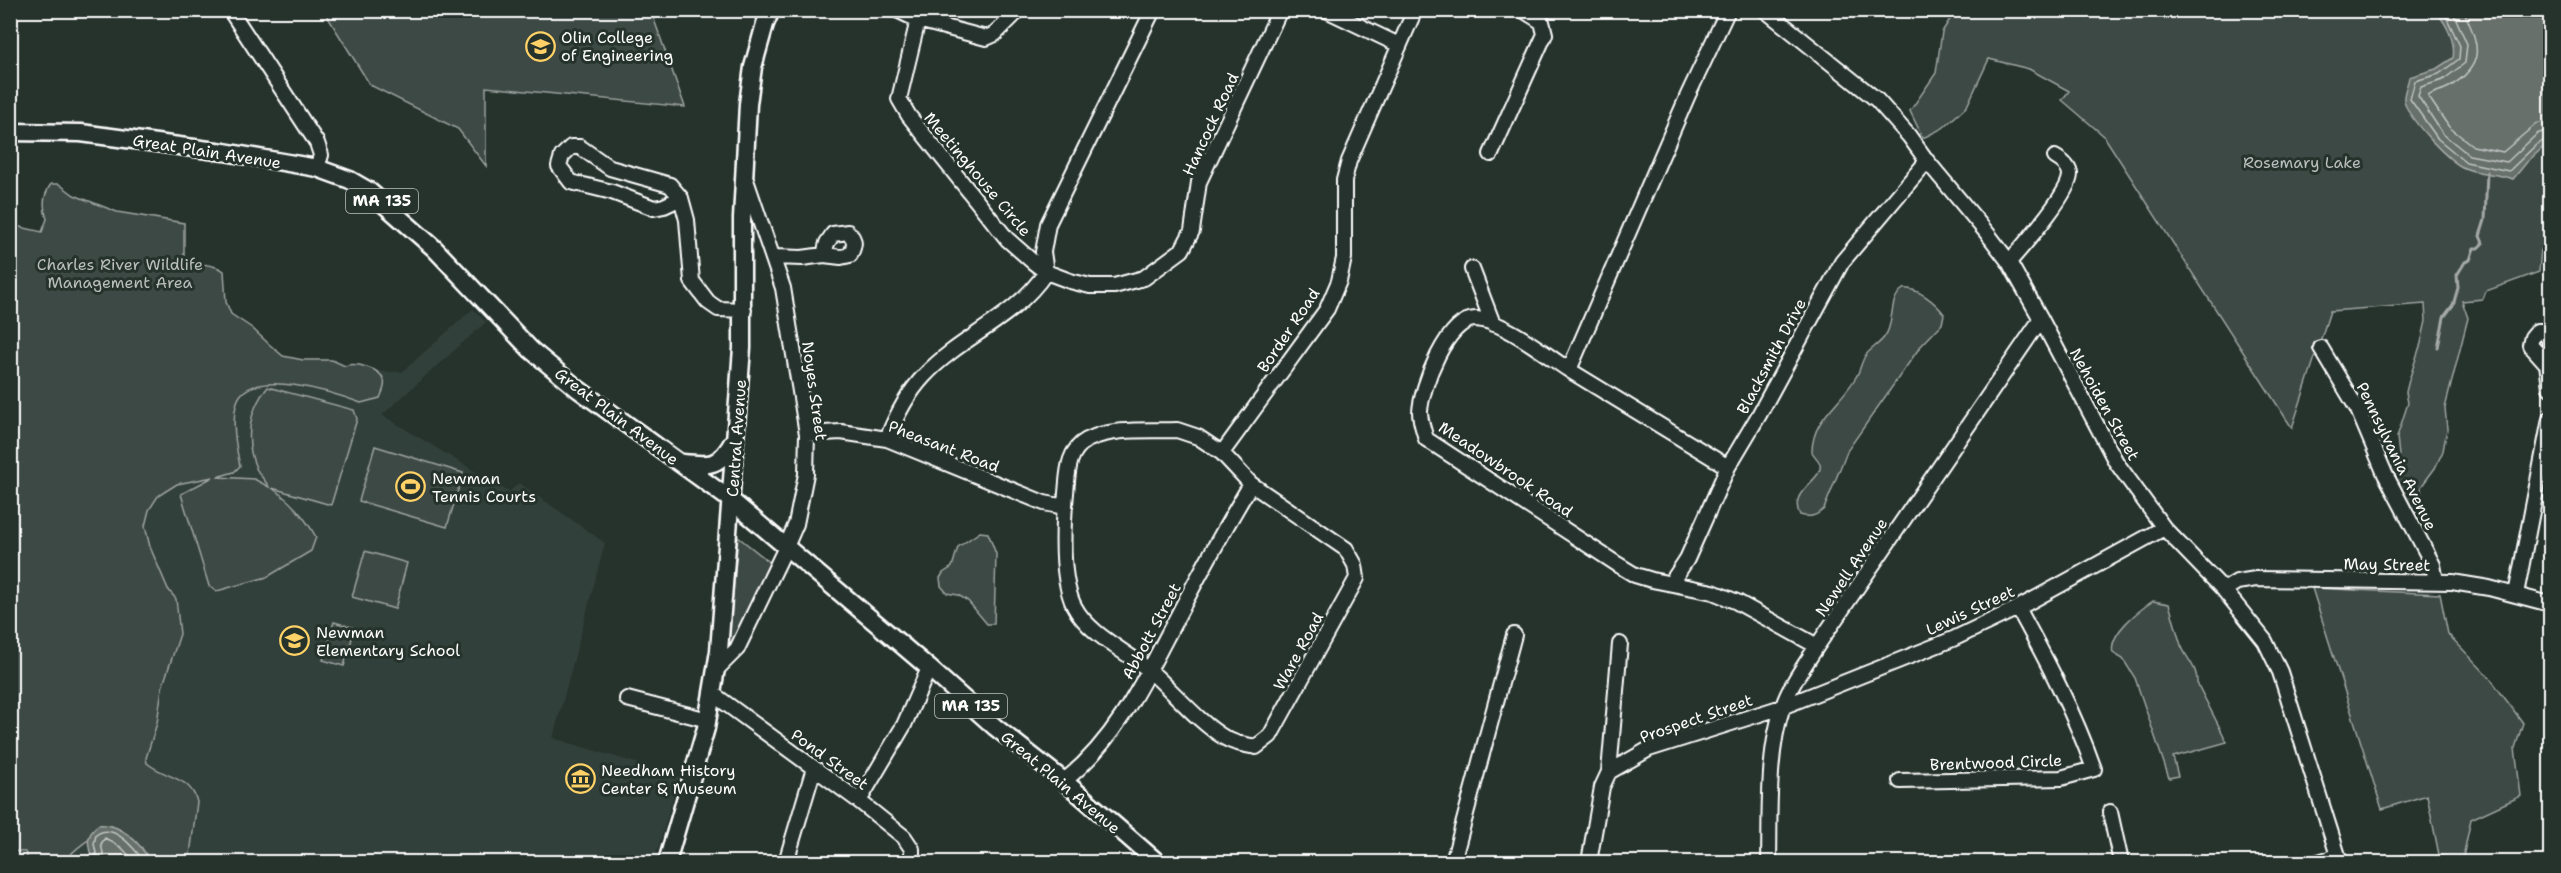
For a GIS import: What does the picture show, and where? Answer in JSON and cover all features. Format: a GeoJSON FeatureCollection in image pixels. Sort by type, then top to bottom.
{"type":"FeatureCollection","features":[{"type":"Feature","properties":{"kind":"main road","name":"Central Avenue"},"geometry":{"type":"LineString","coordinates":[[667,862],[708,720],[717,669],[732,501],[744,310],[744,175],[748,104],[753,67],[771,10]]}},
{"type":"Feature","properties":{"kind":"main road","name":"Great Plain Avenue"},"geometry":{"type":"LineString","coordinates":[[10,132],[116,137],[317,168],[351,180],[377,197],[434,248],[531,350],[578,389],[732,501],[929,668],[995,728],[1064,781],[1157,862]]}},
{"type":"Feature","properties":{"kind":"main road"},"geometry":{"type":"LineString","coordinates":[[681,463],[706,465],[718,462],[736,437]]}},
{"type":"Feature","properties":{"kind":"street"},"geometry":{"type":"LineString","coordinates":[[230,10],[317,142],[321,154],[317,168]]}},
{"type":"Feature","properties":{"kind":"street"},"geometry":{"type":"LineString","coordinates":[[897,10],[918,20],[986,38],[995,34],[1019,10]]}},
{"type":"Feature","properties":{"kind":"street","name":"Meetinghouse Circle"},"geometry":{"type":"LineString","coordinates":[[1046,272],[1043,252],[1048,224],[1153,10]]}},
{"type":"Feature","properties":{"kind":"street","name":"Hancock Road"},"geometry":{"type":"LineString","coordinates":[[1046,272],[1090,286],[1114,286],[1144,278],[1182,250],[1191,231],[1199,182],[1280,10]]}},
{"type":"Feature","properties":{"kind":"street"},"geometry":{"type":"LineString","coordinates":[[1326,10],[1399,45]]}},
{"type":"Feature","properties":{"kind":"street","name":"Border Road"},"geometry":{"type":"LineString","coordinates":[[1222,453],[1327,309],[1339,281],[1344,258],[1344,180],[1349,161],[1415,10]]}},
{"type":"Feature","properties":{"kind":"street"},"geometry":{"type":"LineString","coordinates":[[1491,154],[1545,34],[1542,22],[1523,10]]}},
{"type":"Feature","properties":{"kind":"street"},"geometry":{"type":"LineString","coordinates":[[1569,370],[1688,95],[1728,10]]}},
{"type":"Feature","properties":{"kind":"street","name":"Nehoiden Street"},"geometry":{"type":"LineString","coordinates":[[1765,10],[1877,100],[1910,136],[1927,161],[2008,262],[2041,319],[2116,462],[2164,528],[2251,621],[2273,655],[2339,859]]}},
{"type":"Feature","properties":{"kind":"street","name":"Meetinghouse Circle"},"geometry":{"type":"LineString","coordinates":[[918,20],[899,99],[909,116],[961,184],[1000,231],[1046,272]]}},
{"type":"Feature","properties":{"kind":"street"},"geometry":{"type":"LineString","coordinates":[[681,198],[654,208],[612,192],[571,182],[560,166],[562,156],[571,147],[580,147],[610,168],[670,185],[681,198],[687,220],[692,281],[708,302],[718,309],[744,310]]}},
{"type":"Feature","properties":{"kind":"street"},"geometry":{"type":"LineString","coordinates":[[2008,262],[2042,223],[2067,186],[2070,173],[2068,168],[2055,157]]}},
{"type":"Feature","properties":{"kind":"street","name":"Blacksmith Drive"},"geometry":{"type":"LineString","coordinates":[[1671,583],[1687,559],[1728,467],[1759,415],[1842,262],[1927,161]]}},
{"type":"Feature","properties":{"kind":"street","name":"Noyes Street"},"geometry":{"type":"LineString","coordinates":[[717,669],[737,649],[786,547],[796,524],[806,474],[807,434],[784,297],[774,257],[744,175]]}},
{"type":"Feature","properties":{"kind":"street"},"geometry":{"type":"LineString","coordinates":[[774,257],[802,258],[824,255]]}},
{"type":"Feature","properties":{"kind":"street"},"geometry":{"type":"LineString","coordinates":[[1472,269],[1493,324]]}},
{"type":"Feature","properties":{"kind":"street"},"geometry":{"type":"LineString","coordinates":[[887,439],[904,403],[924,375],[1010,312],[1033,291],[1046,272]]}},
{"type":"Feature","properties":{"kind":"street","name":"Meadowbrook Road"},"geometry":{"type":"LineString","coordinates":[[1728,467],[1493,324],[1477,319],[1466,321],[1447,338],[1425,387],[1421,403],[1420,415],[1426,439],[1617,564],[1635,574],[1721,595],[1817,646]]}},
{"type":"Feature","properties":{"kind":"street","name":"Newell Avenue"},"geometry":{"type":"LineString","coordinates":[[1769,862],[1772,762],[1782,707],[1817,646],[2041,319]]}},
{"type":"Feature","properties":{"kind":"street"},"geometry":{"type":"LineString","coordinates":[[2547,364],[2530,345],[2537,331],[2543,331],[2550,340]]}},
{"type":"Feature","properties":{"kind":"street"},"geometry":{"type":"LineString","coordinates":[[2550,345],[2547,364],[2550,388]]}},
{"type":"Feature","properties":{"kind":"street","name":"Pennsylvania Avenue"},"geometry":{"type":"LineString","coordinates":[[2321,348],[2358,410],[2385,474],[2431,561],[2436,581]]}},
{"type":"Feature","properties":{"kind":"street"},"geometry":{"type":"LineString","coordinates":[[2516,594],[2550,419]]}},
{"type":"Feature","properties":{"kind":"street"},"geometry":{"type":"LineString","coordinates":[[1149,670],[1087,623],[1074,606],[1065,573],[1065,507],[1069,463],[1075,450],[1095,437],[1118,432],[1177,430],[1198,437],[1222,453],[1251,484]]}},
{"type":"Feature","properties":{"kind":"street","name":"Pheasant Road"},"geometry":{"type":"LineString","coordinates":[[807,434],[841,432],[887,439],[1044,503],[1065,507]]}},
{"type":"Feature","properties":{"kind":"street","name":"Ware Road"},"geometry":{"type":"LineString","coordinates":[[1149,670],[1215,731],[1228,740],[1256,747],[1270,736],[1357,578],[1355,565],[1346,549],[1251,484]]}},
{"type":"Feature","properties":{"kind":"street","name":"Abbott Street"},"geometry":{"type":"LineString","coordinates":[[1064,781],[1086,764],[1132,703],[1219,538],[1251,484]]}},
{"type":"Feature","properties":{"kind":"street","name":"Lewis Street"},"geometry":{"type":"LineString","coordinates":[[1782,707],[1865,672],[1953,639],[2018,608],[2097,562],[2164,528]]}},
{"type":"Feature","properties":{"kind":"street","name":"May Street"},"geometry":{"type":"LineString","coordinates":[[2224,590],[2237,582],[2256,579],[2436,581],[2476,585],[2550,604]]}},
{"type":"Feature","properties":{"kind":"street","name":"Brentwood Circle"},"geometry":{"type":"LineString","coordinates":[[1900,781],[2061,778],[2094,769],[2078,722],[2018,608]]}},
{"type":"Feature","properties":{"kind":"street"},"geometry":{"type":"LineString","coordinates":[[1453,862],[1514,635]]}},
{"type":"Feature","properties":{"kind":"street"},"geometry":{"type":"LineString","coordinates":[[1589,862],[1600,796],[1609,772],[1620,644]]}},
{"type":"Feature","properties":{"kind":"street"},"geometry":{"type":"LineString","coordinates":[[859,801],[904,725],[929,668]]}},
{"type":"Feature","properties":{"kind":"street","name":"Pond Street"},"geometry":{"type":"LineString","coordinates":[[713,694],[859,801],[904,837],[912,849],[912,862]]}},
{"type":"Feature","properties":{"kind":"street"},"geometry":{"type":"LineString","coordinates":[[627,699],[708,720]]}},
{"type":"Feature","properties":{"kind":"street","name":"Prospect Street"},"geometry":{"type":"LineString","coordinates":[[1609,772],[1649,749],[1782,707]]}},
{"type":"Feature","properties":{"kind":"street"},"geometry":{"type":"LineString","coordinates":[[786,862],[814,768]]}},
{"type":"Feature","properties":{"kind":"street"},"geometry":{"type":"LineString","coordinates":[[2110,812],[2121,862]]}},
{"type":"Feature","properties":{"kind":"street"},"geometry":{"type":"LineString","coordinates":[[2318,862],[2339,859]]}},
{"type":"Feature","properties":{"kind":"shaded area","name":"Newman Elementary School"},"geometry":{"type":"Polygon","coordinates":[[[10,305],[345,371],[402,372],[473,309],[486,322],[382,415],[509,492],[519,483],[605,543],[553,738],[679,776],[654,862],[11,862],[10,305]]]}},
{"type":"Feature","properties":{"kind":"green space","name":"Olin College of Engineering"},"geometry":{"type":"Polygon","coordinates":[[[324,11],[651,11],[685,107],[486,87],[486,166],[458,129],[370,85],[324,11]]]}},
{"type":"Feature","properties":{"kind":"green space","name":"Rosemary Lake"},"geometry":{"type":"Polygon","coordinates":[[[1955,11],[2550,11],[2550,246],[2541,249],[2539,272],[2486,291],[2483,299],[2462,301],[2468,318],[2445,408],[2447,429],[2443,451],[2435,468],[2421,487],[2423,508],[2411,513],[2388,475],[2399,455],[2397,437],[2408,403],[2406,392],[2426,321],[2425,304],[2330,311],[2292,428],[2104,136],[2062,100],[2069,91],[2029,69],[1989,59],[1967,106],[1943,128],[1923,138],[1910,111],[1936,73],[1942,32],[1955,11]]]}},
{"type":"Feature","properties":{"kind":"green space","name":"Charles River Wildlife Management Area"},"geometry":{"type":"Polygon","coordinates":[[[51,184],[59,184],[74,195],[117,212],[184,223],[184,260],[220,268],[224,271],[226,302],[231,314],[252,328],[283,356],[303,360],[332,360],[345,366],[367,367],[378,372],[384,380],[384,389],[380,398],[361,403],[314,389],[275,384],[258,385],[245,391],[237,402],[234,426],[240,466],[234,472],[217,477],[254,479],[269,487],[256,468],[250,447],[250,425],[256,405],[268,387],[354,410],[357,419],[331,505],[272,488],[297,510],[316,537],[311,551],[267,577],[217,591],[209,586],[181,494],[213,477],[177,484],[158,496],[149,510],[145,526],[150,547],[168,589],[176,599],[180,634],[162,688],[157,723],[146,758],[147,763],[183,782],[194,793],[197,802],[189,862],[150,862],[142,848],[112,826],[80,846],[64,862],[29,862],[25,852],[11,851],[11,225],[42,232],[47,219],[44,210],[45,196],[51,184]]]}},
{"type":"Feature","properties":{"kind":"green space"},"geometry":{"type":"Polygon","coordinates":[[[1903,289],[1920,293],[1936,305],[1944,314],[1942,324],[1920,347],[1847,451],[1824,509],[1813,516],[1800,515],[1797,506],[1798,499],[1820,470],[1820,464],[1812,452],[1817,430],[1828,412],[1850,387],[1865,356],[1885,336],[1890,325],[1895,299],[1903,289]]]}},
{"type":"Feature","properties":{"kind":"green space","name":"Newman Tennis Courts"},"geometry":{"type":"Polygon","coordinates":[[[375,446],[463,473],[447,527],[359,501],[375,446]]]}},
{"type":"Feature","properties":{"kind":"green space"},"geometry":{"type":"Polygon","coordinates":[[[980,532],[988,533],[996,554],[994,624],[987,624],[968,601],[958,595],[947,593],[941,586],[940,578],[952,567],[958,547],[980,532]]]}},
{"type":"Feature","properties":{"kind":"green space"},"geometry":{"type":"Polygon","coordinates":[[[738,537],[772,564],[733,646],[728,650],[738,537]]]}},
{"type":"Feature","properties":{"kind":"green space"},"geometry":{"type":"Polygon","coordinates":[[[365,551],[407,563],[395,609],[352,597],[365,551]]]}},
{"type":"Feature","properties":{"kind":"green space"},"geometry":{"type":"Polygon","coordinates":[[[2312,588],[2440,594],[2448,634],[2490,678],[2523,723],[2515,748],[2521,796],[2471,819],[2462,862],[2439,855],[2427,795],[2382,809],[2312,588]]]}},
{"type":"Feature","properties":{"kind":"green space"},"geometry":{"type":"Polygon","coordinates":[[[2153,601],[2169,604],[2182,647],[2193,667],[2197,683],[2227,742],[2173,757],[2178,776],[2169,778],[2135,678],[2123,659],[2113,653],[2115,638],[2120,631],[2132,617],[2153,601]]]}},
{"type":"Feature","properties":{"kind":"green space"},"geometry":{"type":"Polygon","coordinates":[[[334,622],[355,628],[344,666],[323,660],[334,622]]]}},
{"type":"Feature","properties":{"kind":"water"},"geometry":{"type":"Polygon","coordinates":[[[2436,11],[2550,11],[2550,141],[2527,162],[2513,179],[2462,167],[2428,137],[2407,108],[2404,97],[2409,77],[2436,69],[2453,58],[2452,39],[2436,11]]]}},
{"type":"Feature","properties":{"kind":"water"},"geometry":{"type":"Polygon","coordinates":[[[98,825],[114,827],[122,831],[142,848],[150,862],[93,862],[89,838],[98,825]]]}},
{"type":"Feature","properties":{"kind":"waterway"},"geometry":{"type":"LineString","coordinates":[[2438,347],[2444,317],[2453,305],[2458,288],[2457,275],[2465,262],[2470,260],[2474,248],[2478,248],[2483,243],[2480,236],[2485,220],[2487,172]]}},
{"type":"Feature","properties":{"kind":"place","name":"Olin College of Engineering"},"geometry":{"type":"Point","coordinates":[540,46]}},
{"type":"Feature","properties":{"kind":"place","name":"Newman Tennis Courts"},"geometry":{"type":"Point","coordinates":[411,487]}},
{"type":"Feature","properties":{"kind":"place","name":"Newman Elementary School"},"geometry":{"type":"Point","coordinates":[295,641]}},
{"type":"Feature","properties":{"kind":"place","name":"Needham History Center & Museum"},"geometry":{"type":"Point","coordinates":[580,779]}}]}
